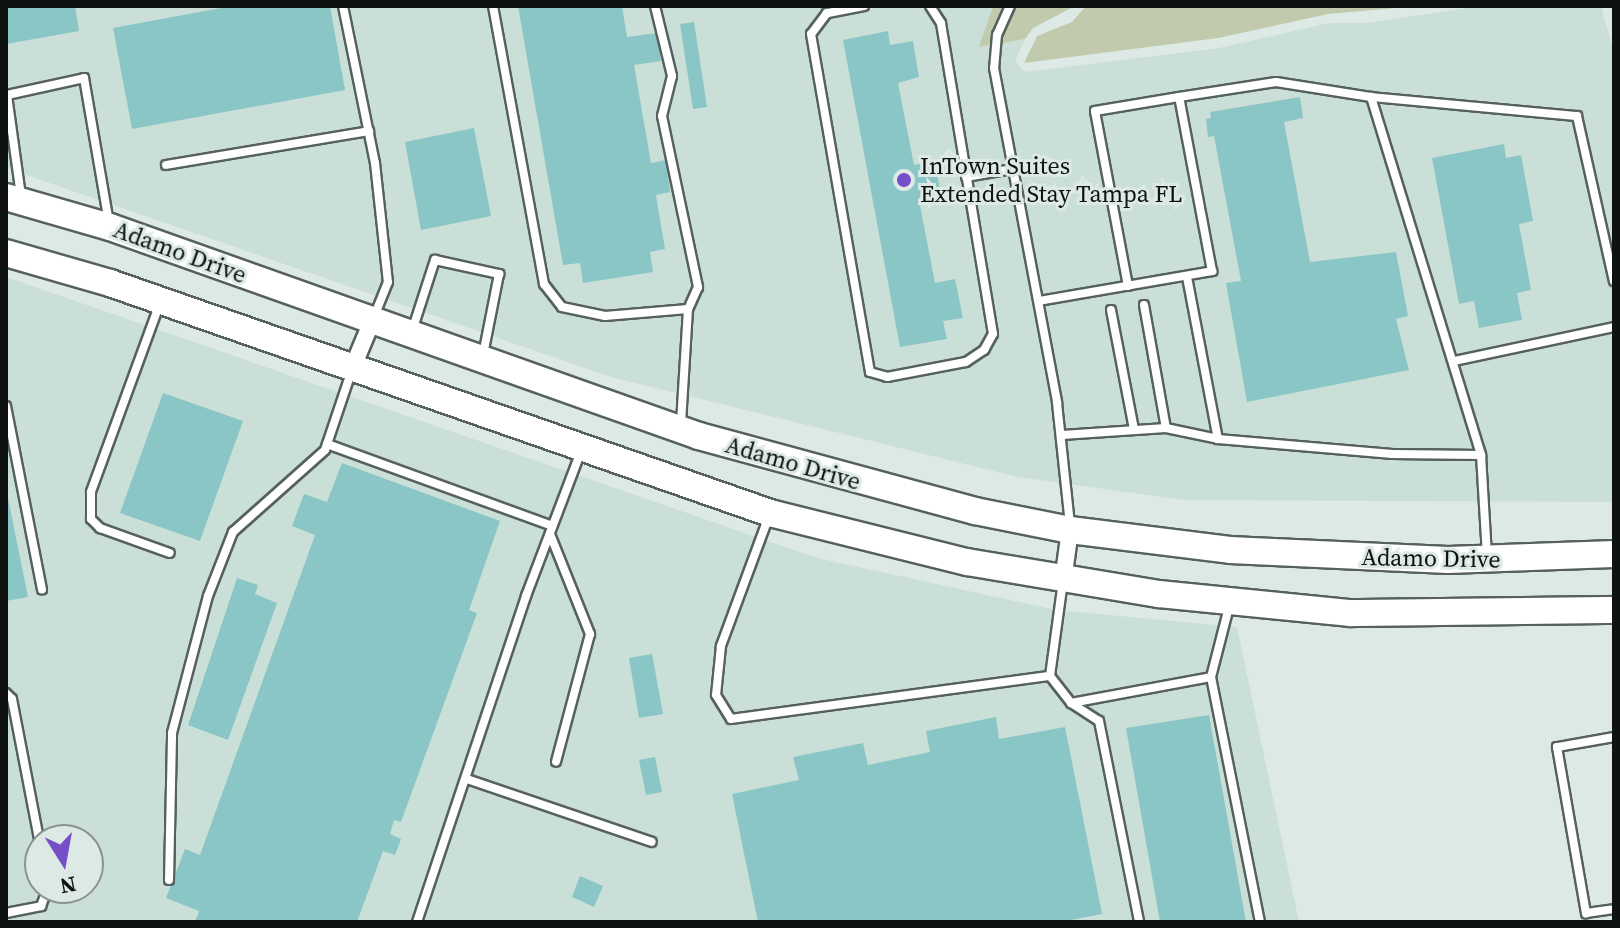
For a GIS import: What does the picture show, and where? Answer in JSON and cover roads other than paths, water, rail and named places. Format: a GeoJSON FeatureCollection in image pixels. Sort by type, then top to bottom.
{"type":"FeatureCollection","features":[{"type":"Feature","properties":{"kind":"main road","name":"Adamo Drive"},"geometry":{"type":"LineString","coordinates":[[14,199],[110,227],[680,429],[883,489],[1070,530],[1230,550],[1487,559],[1614,554]]}},
{"type":"Feature","properties":{"kind":"main road"},"geometry":{"type":"LineString","coordinates":[[6,253],[161,302],[770,513],[1063,581],[1230,602],[1387,614],[1614,610]]}},
{"type":"Feature","properties":{"kind":"street"},"geometry":{"type":"LineString","coordinates":[[352,369],[372,321]]}},
{"type":"Feature","properties":{"kind":"street"},"geometry":{"type":"LineString","coordinates":[[1063,581],[1070,530]]}},
{"type":"Feature","properties":{"kind":"lane"},"geometry":{"type":"LineString","coordinates":[[343,6],[369,131],[388,282],[372,321]]}},
{"type":"Feature","properties":{"kind":"lane"},"geometry":{"type":"LineString","coordinates":[[493,6],[544,284],[562,307],[605,316],[688,309]]}},
{"type":"Feature","properties":{"kind":"lane"},"geometry":{"type":"LineString","coordinates":[[655,6],[672,76],[662,116],[698,287],[688,309],[680,429]]}},
{"type":"Feature","properties":{"kind":"lane"},"geometry":{"type":"LineString","coordinates":[[864,6],[827,13],[811,34],[870,372],[876,377],[966,362],[989,344],[993,334],[941,23],[930,6]]}},
{"type":"Feature","properties":{"kind":"lane"},"geometry":{"type":"LineString","coordinates":[[1010,6],[997,35],[994,68],[1062,435],[1070,530]]}},
{"type":"Feature","properties":{"kind":"lane"},"geometry":{"type":"LineString","coordinates":[[14,199],[7,95],[84,78],[110,227]]}},
{"type":"Feature","properties":{"kind":"lane"},"geometry":{"type":"LineString","coordinates":[[1128,286],[1095,111],[1276,82],[1371,97],[1577,116],[1614,281]]}},
{"type":"Feature","properties":{"kind":"lane"},"geometry":{"type":"LineString","coordinates":[[1039,301],[1212,271],[1179,97]]}},
{"type":"Feature","properties":{"kind":"lane"},"geometry":{"type":"LineString","coordinates":[[1371,97],[1481,455],[1487,559]]}},
{"type":"Feature","properties":{"kind":"lane"},"geometry":{"type":"LineString","coordinates":[[166,165],[369,131]]}},
{"type":"Feature","properties":{"kind":"lane"},"geometry":{"type":"LineString","coordinates":[[966,177],[1013,169]]}},
{"type":"Feature","properties":{"kind":"lane"},"geometry":{"type":"LineString","coordinates":[[411,335],[435,260],[499,274],[482,360]]}},
{"type":"Feature","properties":{"kind":"lane"},"geometry":{"type":"LineString","coordinates":[[1187,277],[1218,439]]}},
{"type":"Feature","properties":{"kind":"lane"},"geometry":{"type":"LineString","coordinates":[[161,302],[91,492],[91,519],[100,528],[170,553]]}},
{"type":"Feature","properties":{"kind":"lane"},"geometry":{"type":"LineString","coordinates":[[1144,305],[1166,428]]}},
{"type":"Feature","properties":{"kind":"lane"},"geometry":{"type":"LineString","coordinates":[[1111,310],[1134,429]]}},
{"type":"Feature","properties":{"kind":"lane"},"geometry":{"type":"LineString","coordinates":[[1454,361],[1614,327]]}},
{"type":"Feature","properties":{"kind":"lane"},"geometry":{"type":"LineString","coordinates":[[169,880],[172,733],[208,596],[233,532],[280,494],[327,444],[352,369]]}},
{"type":"Feature","properties":{"kind":"lane"},"geometry":{"type":"LineString","coordinates":[[6,406],[42,589]]}},
{"type":"Feature","properties":{"kind":"lane"},"geometry":{"type":"LineString","coordinates":[[1062,435],[1166,428],[1218,439],[1392,454],[1481,455]]}},
{"type":"Feature","properties":{"kind":"lane"},"geometry":{"type":"LineString","coordinates":[[327,444],[551,530],[590,634],[556,762]]}},
{"type":"Feature","properties":{"kind":"lane"},"geometry":{"type":"LineString","coordinates":[[417,922],[581,450]]}},
{"type":"Feature","properties":{"kind":"lane"},"geometry":{"type":"LineString","coordinates":[[770,513],[721,646],[716,695],[731,719],[1050,676]]}},
{"type":"Feature","properties":{"kind":"lane"},"geometry":{"type":"LineString","coordinates":[[1063,581],[1050,676],[1071,703],[1099,721],[1139,922]]}},
{"type":"Feature","properties":{"kind":"lane"},"geometry":{"type":"LineString","coordinates":[[1230,602],[1211,677],[1260,922]]}},
{"type":"Feature","properties":{"kind":"lane"},"geometry":{"type":"LineString","coordinates":[[1071,703],[1211,677]]}},
{"type":"Feature","properties":{"kind":"lane"},"geometry":{"type":"LineString","coordinates":[[6,693],[12,699],[36,824]]}},
{"type":"Feature","properties":{"kind":"lane"},"geometry":{"type":"LineString","coordinates":[[1614,737],[1557,747],[1586,913],[1614,909]]}},
{"type":"Feature","properties":{"kind":"lane"},"geometry":{"type":"LineString","coordinates":[[467,779],[652,842]]}},
{"type":"Feature","properties":{"kind":"lane"},"geometry":{"type":"LineString","coordinates":[[6,913],[42,904]]}},
{"type":"Feature","properties":{"kind":"place","name":"InTown Suites Extended Stay Tampa FL"},"geometry":{"type":"Point","coordinates":[904,180]}}]}
